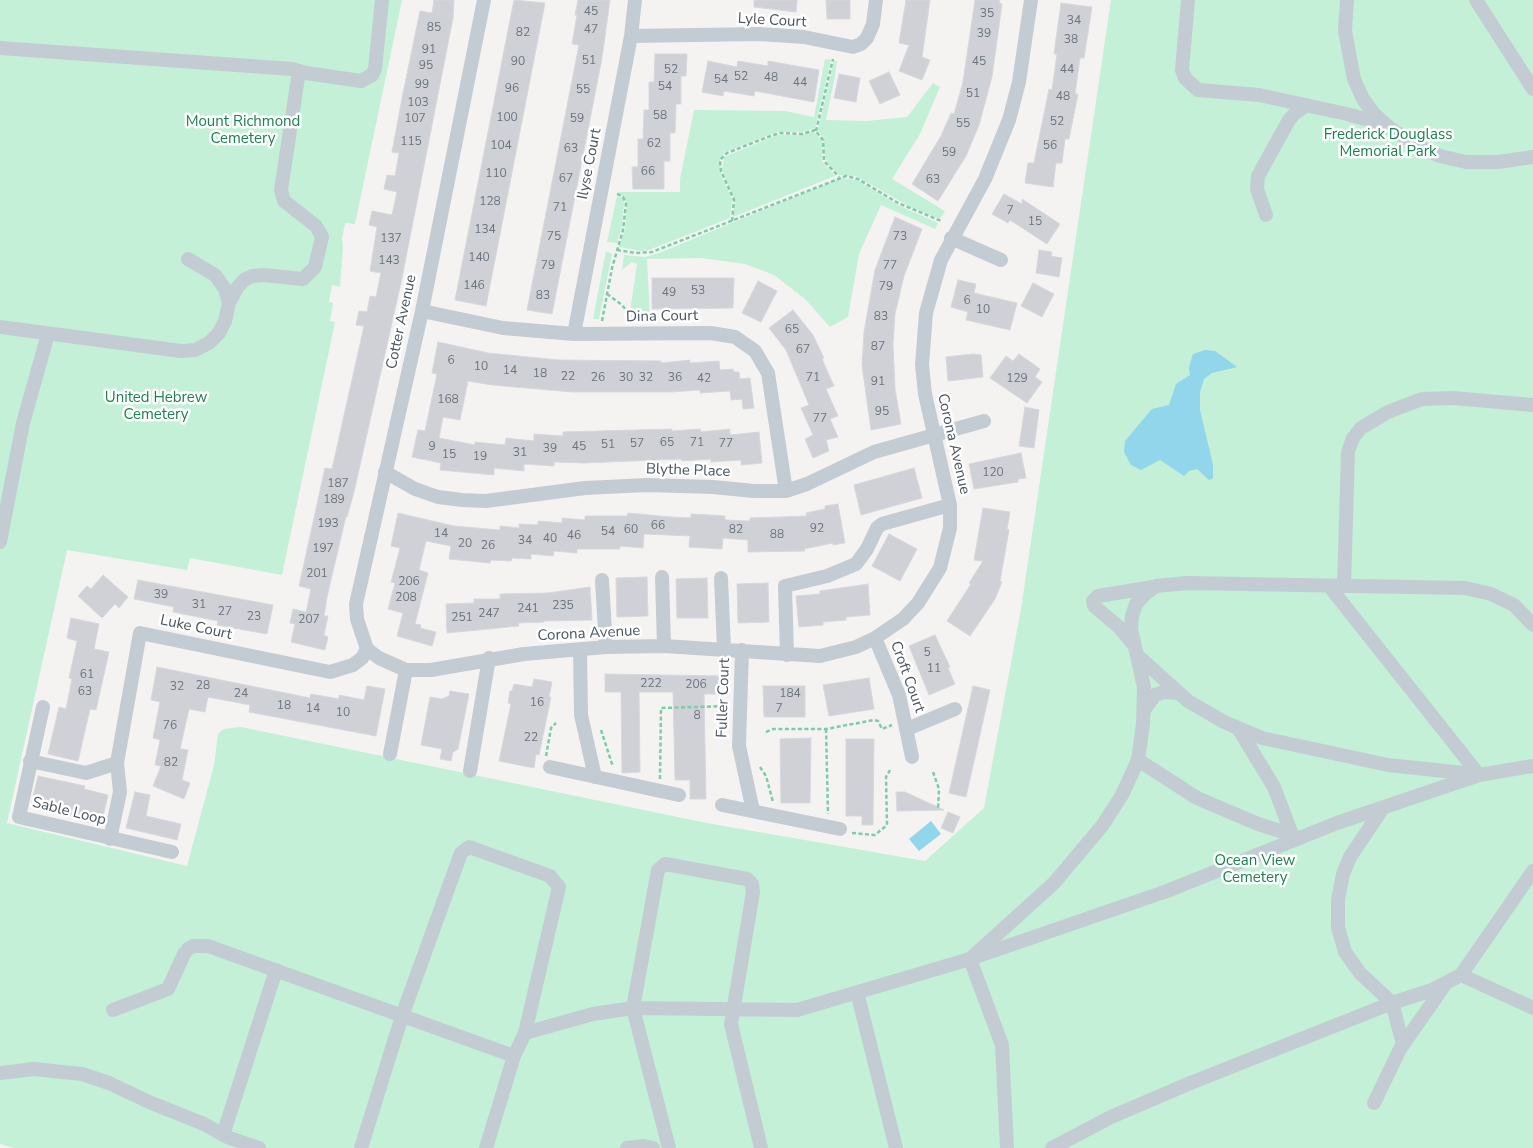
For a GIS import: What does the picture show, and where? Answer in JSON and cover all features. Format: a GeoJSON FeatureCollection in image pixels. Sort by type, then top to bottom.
{"type":"FeatureCollection","features":[{"type":"Feature","properties":{"kind":"street"},"geometry":{"type":"LineString","coordinates":[[0,48],[292,69],[361,81],[372,75],[375,69],[382,0]]}},
{"type":"Feature","properties":{"kind":"street","name":"Cotter Avenue"},"geometry":{"type":"LineString","coordinates":[[367,649],[357,618],[356,604],[422,310],[484,0]]}},
{"type":"Feature","properties":{"kind":"street","name":"Ilyse Court"},"geometry":{"type":"LineString","coordinates":[[574,334],[631,36],[635,0]]}},
{"type":"Feature","properties":{"kind":"street","name":"Lyle Court"},"geometry":{"type":"LineString","coordinates":[[631,36],[759,34],[804,37],[853,47],[861,44],[867,38],[873,24],[876,0]]}},
{"type":"Feature","properties":{"kind":"street","name":"Corona Avenue"},"geometry":{"type":"LineString","coordinates":[[367,649],[379,658],[406,670],[431,670],[489,658],[606,648],[664,646],[820,656],[839,652],[875,638],[903,619],[931,586],[946,549],[950,528],[950,504],[925,394],[923,339],[933,283],[951,238],[986,179],[1009,120],[1019,82],[1031,0]]}},
{"type":"Feature","properties":{"kind":"street"},"geometry":{"type":"LineString","coordinates":[[1188,0],[1181,60],[1182,70],[1192,85],[1198,90],[1259,95],[1386,125]]}},
{"type":"Feature","properties":{"kind":"street"},"geometry":{"type":"LineString","coordinates":[[1347,0],[1345,31],[1354,79],[1363,99],[1386,125],[1420,147],[1440,156],[1466,162],[1498,162],[1533,157]]}},
{"type":"Feature","properties":{"kind":"street"},"geometry":{"type":"LineString","coordinates":[[1476,0],[1533,89]]}},
{"type":"Feature","properties":{"kind":"street"},"geometry":{"type":"LineString","coordinates":[[0,327],[181,351],[195,350],[209,343],[218,333],[225,321],[229,303],[244,280],[263,274],[303,279],[315,268],[322,237],[316,226],[284,201],[281,190],[299,71]]}},
{"type":"Feature","properties":{"kind":"street"},"geometry":{"type":"LineString","coordinates":[[1266,215],[1258,195],[1258,176],[1289,120],[1296,112],[1307,105]]}},
{"type":"Feature","properties":{"kind":"street"},"geometry":{"type":"LineString","coordinates":[[951,238],[1001,260]]}},
{"type":"Feature","properties":{"kind":"street"},"geometry":{"type":"LineString","coordinates":[[188,259],[197,262],[216,275],[225,289],[229,303]]}},
{"type":"Feature","properties":{"kind":"street","name":"Dina Court"},"geometry":{"type":"LineString","coordinates":[[422,310],[503,328],[574,334],[711,333],[735,337],[745,342],[755,351],[768,373],[786,491]]}},
{"type":"Feature","properties":{"kind":"street"},"geometry":{"type":"LineString","coordinates":[[0,542],[6,485],[48,334]]}},
{"type":"Feature","properties":{"kind":"street"},"geometry":{"type":"LineString","coordinates":[[1344,586],[1348,452],[1353,438],[1362,428],[1388,412],[1422,399],[1453,398],[1533,405]]}},
{"type":"Feature","properties":{"kind":"street","name":"Blythe Place"},"geometry":{"type":"LineString","coordinates":[[385,472],[438,497],[462,500],[486,501],[585,488],[647,485],[786,491],[807,484],[874,452],[984,421]]}},
{"type":"Feature","properties":{"kind":"street"},"geometry":{"type":"LineString","coordinates":[[787,655],[785,586],[827,576],[856,564],[867,549],[877,528],[882,524],[950,504]]}},
{"type":"Feature","properties":{"kind":"street"},"geometry":{"type":"LineString","coordinates":[[662,577],[664,646]]}},
{"type":"Feature","properties":{"kind":"street"},"geometry":{"type":"LineString","coordinates":[[721,578],[724,649]]}},
{"type":"Feature","properties":{"kind":"street"},"geometry":{"type":"LineString","coordinates":[[602,580],[606,648]]}},
{"type":"Feature","properties":{"kind":"street"},"geometry":{"type":"LineString","coordinates":[[1479,775],[1388,765],[1326,753],[1262,738],[1238,728],[1209,714],[1178,693],[1137,652],[1120,628],[1094,606],[1093,601],[1098,596],[1156,586],[1187,583],[1465,588],[1491,594],[1514,605],[1533,625]]}},
{"type":"Feature","properties":{"kind":"street"},"geometry":{"type":"LineString","coordinates":[[970,959],[1054,883],[1080,855],[1122,795],[1138,760],[1144,710],[1144,686],[1131,629],[1132,616],[1136,604],[1156,586]]}},
{"type":"Feature","properties":{"kind":"street"},"geometry":{"type":"LineString","coordinates":[[1329,586],[1479,775]]}},
{"type":"Feature","properties":{"kind":"street","name":"Luke Court"},"geometry":{"type":"LineString","coordinates":[[117,763],[140,633],[330,672],[353,665],[362,658],[367,649]]}},
{"type":"Feature","properties":{"kind":"street","name":"Croft Court"},"geometry":{"type":"LineString","coordinates":[[875,638],[899,695],[901,726],[912,757]]}},
{"type":"Feature","properties":{"kind":"street"},"geometry":{"type":"LineString","coordinates":[[580,650],[580,715],[595,777]]}},
{"type":"Feature","properties":{"kind":"street","name":"Fuller Court"},"geometry":{"type":"LineString","coordinates":[[742,650],[739,746],[753,811]]}},
{"type":"Feature","properties":{"kind":"street"},"geometry":{"type":"LineString","coordinates":[[470,772],[489,658]]}},
{"type":"Feature","properties":{"kind":"street"},"geometry":{"type":"LineString","coordinates":[[390,754],[406,670]]}},
{"type":"Feature","properties":{"kind":"street"},"geometry":{"type":"LineString","coordinates":[[1144,710],[1155,695],[1165,692],[1178,693]]}},
{"type":"Feature","properties":{"kind":"street","name":"Sable Loop"},"geometry":{"type":"LineString","coordinates":[[43,707],[19,817],[172,852]]}},
{"type":"Feature","properties":{"kind":"street"},"geometry":{"type":"LineString","coordinates":[[901,726],[955,709]]}},
{"type":"Feature","properties":{"kind":"street"},"geometry":{"type":"LineString","coordinates":[[1238,728],[1274,786],[1293,837]]}},
{"type":"Feature","properties":{"kind":"street"},"geometry":{"type":"LineString","coordinates":[[1138,760],[1172,784],[1221,810],[1293,837]]}},
{"type":"Feature","properties":{"kind":"street"},"geometry":{"type":"LineString","coordinates":[[30,761],[86,773],[117,763]]}},
{"type":"Feature","properties":{"kind":"street","name":"Sable Loop"},"geometry":{"type":"LineString","coordinates":[[110,839],[120,792],[117,763]]}},
{"type":"Feature","properties":{"kind":"street"},"geometry":{"type":"LineString","coordinates":[[548,763],[595,777],[678,795]]}},
{"type":"Feature","properties":{"kind":"street"},"geometry":{"type":"LineString","coordinates":[[524,1033],[584,1016],[633,1008],[796,1010],[970,959],[1167,891],[1293,837],[1479,775],[1533,766]]}},
{"type":"Feature","properties":{"kind":"street"},"geometry":{"type":"LineString","coordinates":[[722,805],[846,831]]}},
{"type":"Feature","properties":{"kind":"street"},"geometry":{"type":"LineString","coordinates":[[1384,808],[1350,857],[1343,874],[1338,900],[1338,927],[1345,952],[1360,973],[1392,1003],[1404,1044]]}},
{"type":"Feature","properties":{"kind":"street"},"geometry":{"type":"LineString","coordinates":[[361,1148],[402,1016],[461,853],[469,847],[550,876],[558,887],[524,1033],[514,1056],[486,1148]]}},
{"type":"Feature","properties":{"kind":"street"},"geometry":{"type":"LineString","coordinates":[[669,1148],[633,1008],[658,870],[665,864],[747,879],[752,884],[754,892],[733,1010],[732,1032],[761,1148]]}},
{"type":"Feature","properties":{"kind":"street"},"geometry":{"type":"LineString","coordinates":[[1052,1148],[1111,1117],[1188,1084],[1392,1003],[1432,990],[1461,975],[1533,872]]}},
{"type":"Feature","properties":{"kind":"street"},"geometry":{"type":"LineString","coordinates":[[113,1010],[168,989],[184,954],[193,946],[208,946],[514,1056]]}},
{"type":"Feature","properties":{"kind":"street"},"geometry":{"type":"LineString","coordinates":[[970,959],[1002,1045],[1007,1148]]}},
{"type":"Feature","properties":{"kind":"street"},"geometry":{"type":"LineString","coordinates":[[223,1135],[276,970]]}},
{"type":"Feature","properties":{"kind":"street"},"geometry":{"type":"LineString","coordinates":[[1461,975],[1533,1008]]}},
{"type":"Feature","properties":{"kind":"street"},"geometry":{"type":"LineString","coordinates":[[1374,1103],[1404,1044],[1446,983]]}},
{"type":"Feature","properties":{"kind":"street"},"geometry":{"type":"LineString","coordinates":[[858,992],[896,1148]]}},
{"type":"Feature","properties":{"kind":"street"},"geometry":{"type":"LineString","coordinates":[[0,1073],[34,1069],[82,1074],[109,1083],[149,1102],[204,1124],[223,1135],[259,1148]]}},
{"type":"Feature","properties":{"kind":"street"},"geometry":{"type":"LineString","coordinates":[[626,1148],[644,1146],[652,1148]]}},
{"type":"Feature","properties":{"kind":"path"},"geometry":{"type":"LineString","coordinates":[[816,131],[833,59]]}},
{"type":"Feature","properties":{"kind":"path"},"geometry":{"type":"LineString","coordinates":[[816,131],[823,140],[824,161],[839,177]]}},
{"type":"Feature","properties":{"kind":"path"},"geometry":{"type":"LineString","coordinates":[[732,221],[734,200],[721,171],[722,157],[773,135],[816,131]]}},
{"type":"Feature","properties":{"kind":"path"},"geometry":{"type":"LineString","coordinates":[[617,250],[636,253],[652,252],[839,177],[846,176],[858,179],[898,203],[941,221]]}},
{"type":"Feature","properties":{"kind":"path"},"geometry":{"type":"LineString","coordinates":[[602,320],[623,230],[626,204],[623,197],[616,193]]}},
{"type":"Feature","properties":{"kind":"path"},"geometry":{"type":"LineString","coordinates":[[607,294],[622,305],[626,310],[628,320]]}},
{"type":"Feature","properties":{"kind":"path"},"geometry":{"type":"LineString","coordinates":[[660,780],[661,708],[728,706]]}},
{"type":"Feature","properties":{"kind":"path"},"geometry":{"type":"LineString","coordinates":[[766,732],[773,729],[826,729],[874,720],[878,721],[882,729],[901,726]]}},
{"type":"Feature","properties":{"kind":"path"},"geometry":{"type":"LineString","coordinates":[[548,763],[551,728],[556,723]]}},
{"type":"Feature","properties":{"kind":"path"},"geometry":{"type":"LineString","coordinates":[[826,729],[828,814]]}},
{"type":"Feature","properties":{"kind":"path"},"geometry":{"type":"LineString","coordinates":[[602,730],[613,764],[612,771]]}},
{"type":"Feature","properties":{"kind":"path"},"geometry":{"type":"LineString","coordinates":[[760,767],[766,776],[773,803]]}},
{"type":"Feature","properties":{"kind":"path"},"geometry":{"type":"LineString","coordinates":[[846,831],[875,835],[887,825],[886,777],[890,770]]}},
{"type":"Feature","properties":{"kind":"path"},"geometry":{"type":"LineString","coordinates":[[933,772],[939,789],[938,809]]}},
{"type":"Feature","properties":{"kind":"green space","name":"Ocean View Cemetery"},"geometry":{"type":"Polygon","coordinates":[[[0,0],[402,0],[355,224],[345,223],[342,239],[340,287],[332,285],[329,302],[333,303],[330,321],[335,322],[282,575],[190,558],[187,570],[67,550],[7,823],[187,866],[214,765],[218,734],[223,729],[241,727],[707,823],[925,861],[984,808],[1021,609],[1111,0],[1533,0],[1533,1148],[14,1148],[0,1144],[0,0]]]}},
{"type":"Feature","properties":{"kind":"green space"},"geometry":{"type":"Polygon","coordinates":[[[825,59],[831,60],[815,128],[801,132],[777,132],[725,152],[720,159],[721,175],[732,199],[730,218],[649,250],[641,251],[619,247],[625,229],[627,203],[619,192],[680,192],[680,179],[694,110],[785,111],[814,117],[825,59]]]}},
{"type":"Feature","properties":{"kind":"green space"},"geometry":{"type":"Polygon","coordinates":[[[834,61],[837,61],[835,76],[826,120],[867,121],[907,117],[933,83],[940,87],[920,134],[892,179],[945,211],[940,219],[912,208],[856,176],[839,175],[829,166],[825,157],[823,138],[818,130],[834,61]]]}},
{"type":"Feature","properties":{"kind":"green space"},"geometry":{"type":"Polygon","coordinates":[[[813,131],[822,140],[822,161],[835,176],[733,217],[735,201],[722,170],[724,157],[777,135],[802,135],[813,131]]]}},
{"type":"Feature","properties":{"kind":"green space"},"geometry":{"type":"Polygon","coordinates":[[[841,178],[857,180],[898,205],[938,223],[935,229],[881,205],[859,254],[848,317],[830,327],[805,299],[774,275],[745,264],[701,258],[647,259],[650,319],[629,319],[637,264],[632,262],[622,270],[624,255],[645,257],[659,253],[841,178]]]}},
{"type":"Feature","properties":{"kind":"green space"},"geometry":{"type":"Polygon","coordinates":[[[617,196],[622,198],[624,203],[622,226],[617,243],[607,242],[617,196]]]}},
{"type":"Feature","properties":{"kind":"green space"},"geometry":{"type":"Polygon","coordinates":[[[606,251],[612,254],[599,319],[593,319],[606,251]]]}},
{"type":"Feature","properties":{"kind":"water"},"geometry":{"type":"Polygon","coordinates":[[[1205,350],[1215,351],[1237,367],[1212,373],[1204,379],[1200,392],[1200,410],[1213,465],[1213,478],[1209,480],[1197,469],[1189,471],[1184,476],[1160,460],[1141,470],[1131,465],[1124,452],[1125,441],[1152,409],[1169,405],[1176,384],[1190,375],[1189,368],[1193,354],[1205,350]]]}},
{"type":"Feature","properties":{"kind":"water"},"geometry":{"type":"Polygon","coordinates":[[[931,821],[941,834],[919,851],[909,839],[931,821]]]}},
{"type":"Feature","properties":{"kind":"building"},"geometry":{"type":"Polygon","coordinates":[[[434,0],[454,0],[453,18],[402,278],[354,492],[346,516],[327,597],[324,616],[328,616],[324,635],[328,637],[325,650],[291,642],[295,624],[290,623],[293,609],[306,612],[311,589],[299,586],[325,468],[332,469],[364,326],[356,325],[359,311],[367,312],[370,296],[376,297],[381,273],[370,271],[377,227],[369,225],[372,211],[392,215],[397,192],[384,189],[387,175],[395,176],[399,153],[392,152],[420,11],[432,13],[434,0]]]}},
{"type":"Feature","properties":{"kind":"building"},"geometry":{"type":"Polygon","coordinates":[[[514,0],[545,3],[486,306],[455,300],[514,0]]]}},
{"type":"Feature","properties":{"kind":"building"},"geometry":{"type":"Polygon","coordinates":[[[578,0],[610,0],[602,58],[552,314],[527,310],[579,45],[572,44],[578,0]]]}},
{"type":"Feature","properties":{"kind":"building"},"geometry":{"type":"Polygon","coordinates":[[[754,0],[797,0],[796,12],[754,7],[754,0]]]}},
{"type":"Feature","properties":{"kind":"building"},"geometry":{"type":"Polygon","coordinates":[[[826,0],[850,0],[850,19],[827,19],[826,0]]]}},
{"type":"Feature","properties":{"kind":"building"},"geometry":{"type":"Polygon","coordinates":[[[906,0],[930,0],[922,57],[930,60],[922,80],[899,71],[909,45],[899,43],[906,0]]]}},
{"type":"Feature","properties":{"kind":"building"},"geometry":{"type":"Polygon","coordinates":[[[975,0],[1000,0],[999,3],[1002,4],[992,77],[979,125],[966,156],[938,201],[912,184],[941,136],[951,113],[954,114],[963,82],[975,0]]]}},
{"type":"Feature","properties":{"kind":"building"},"geometry":{"type":"Polygon","coordinates":[[[1061,3],[1092,7],[1084,58],[1080,58],[1075,94],[1078,94],[1069,139],[1065,139],[1062,163],[1056,163],[1053,187],[1025,183],[1028,163],[1034,163],[1049,89],[1052,90],[1057,54],[1054,54],[1061,3]]]}},
{"type":"Feature","properties":{"kind":"building"},"geometry":{"type":"Polygon","coordinates":[[[655,54],[687,54],[686,76],[681,76],[681,104],[676,104],[675,133],[670,133],[670,161],[664,161],[664,189],[633,189],[632,167],[638,167],[638,139],[643,139],[644,110],[649,110],[649,82],[654,82],[655,54]]]}},
{"type":"Feature","properties":{"kind":"building"},"geometry":{"type":"Polygon","coordinates":[[[708,61],[737,67],[738,61],[768,66],[768,61],[819,70],[814,102],[755,91],[754,96],[724,91],[723,96],[702,92],[708,61]]]}},
{"type":"Feature","properties":{"kind":"building"},"geometry":{"type":"Polygon","coordinates":[[[889,72],[900,95],[880,104],[869,81],[889,72]]]}},
{"type":"Feature","properties":{"kind":"building"},"geometry":{"type":"Polygon","coordinates":[[[839,74],[860,78],[856,102],[834,98],[839,74]]]}},
{"type":"Feature","properties":{"kind":"building"},"geometry":{"type":"Polygon","coordinates":[[[1004,194],[1022,204],[1022,199],[1060,224],[1047,244],[1010,220],[1008,223],[992,214],[1004,194]]]}},
{"type":"Feature","properties":{"kind":"building"},"geometry":{"type":"Polygon","coordinates":[[[895,217],[922,229],[904,276],[895,314],[893,344],[895,389],[901,424],[871,430],[862,365],[864,332],[875,270],[895,217]]]}},
{"type":"Feature","properties":{"kind":"building"},"geometry":{"type":"Polygon","coordinates":[[[1039,250],[1052,252],[1051,256],[1062,258],[1059,277],[1036,273],[1039,250]]]}},
{"type":"Feature","properties":{"kind":"building"},"geometry":{"type":"Polygon","coordinates":[[[652,278],[734,278],[733,308],[652,309],[652,278]]]}},
{"type":"Feature","properties":{"kind":"building"},"geometry":{"type":"Polygon","coordinates":[[[958,280],[976,284],[974,293],[1017,303],[1010,330],[966,320],[968,312],[951,307],[958,280]]]}},
{"type":"Feature","properties":{"kind":"building"},"geometry":{"type":"Polygon","coordinates":[[[758,281],[777,291],[761,322],[742,313],[758,281]]]}},
{"type":"Feature","properties":{"kind":"building"},"geometry":{"type":"Polygon","coordinates":[[[1033,283],[1054,294],[1042,317],[1021,306],[1033,283]]]}},
{"type":"Feature","properties":{"kind":"building"},"geometry":{"type":"Polygon","coordinates":[[[793,310],[813,335],[834,386],[826,389],[838,416],[830,419],[838,437],[826,440],[829,451],[813,458],[805,439],[813,435],[801,408],[809,405],[786,350],[769,328],[793,310]]]}},
{"type":"Feature","properties":{"kind":"building"},"geometry":{"type":"Polygon","coordinates":[[[438,342],[488,353],[559,360],[661,361],[661,363],[690,360],[690,363],[719,361],[720,370],[733,369],[734,372],[739,372],[740,379],[750,378],[754,408],[743,409],[742,399],[731,400],[730,391],[700,393],[700,390],[671,392],[572,392],[468,381],[460,420],[443,417],[439,438],[475,445],[475,442],[505,445],[506,438],[534,441],[534,434],[563,436],[563,432],[700,429],[701,432],[730,429],[730,435],[759,432],[762,463],[741,465],[741,460],[711,462],[711,459],[583,463],[554,462],[554,466],[524,464],[524,471],[494,468],[494,475],[440,470],[441,463],[412,457],[418,430],[425,431],[437,374],[432,373],[438,342]]]}},
{"type":"Feature","properties":{"kind":"building"},"geometry":{"type":"Polygon","coordinates":[[[1019,354],[1040,369],[1035,377],[1042,382],[1027,403],[990,378],[1006,356],[1013,361],[1019,354]]]}},
{"type":"Feature","properties":{"kind":"building"},"geometry":{"type":"Polygon","coordinates":[[[981,355],[983,377],[948,381],[946,357],[981,355]]]}},
{"type":"Feature","properties":{"kind":"building"},"geometry":{"type":"Polygon","coordinates":[[[1025,407],[1039,410],[1034,448],[1019,446],[1025,407]]]}},
{"type":"Feature","properties":{"kind":"building"},"geometry":{"type":"Polygon","coordinates":[[[1021,453],[1026,478],[1018,479],[1018,482],[974,489],[969,464],[1021,453]]]}},
{"type":"Feature","properties":{"kind":"building"},"geometry":{"type":"Polygon","coordinates":[[[914,468],[922,498],[861,515],[854,485],[914,468]]]}},
{"type":"Feature","properties":{"kind":"building"},"geometry":{"type":"Polygon","coordinates":[[[838,504],[845,543],[833,545],[833,543],[804,549],[805,551],[748,552],[748,540],[723,538],[722,549],[689,547],[690,536],[644,534],[643,548],[620,546],[620,549],[577,549],[577,553],[554,551],[553,556],[531,554],[531,559],[491,560],[490,563],[449,559],[451,546],[426,541],[419,570],[428,573],[415,624],[421,625],[420,628],[436,632],[432,646],[397,636],[403,613],[388,609],[395,583],[391,582],[400,548],[391,546],[398,513],[454,526],[500,530],[500,526],[519,528],[519,524],[538,525],[538,521],[562,523],[562,518],[585,520],[585,516],[627,516],[628,513],[691,518],[691,514],[711,515],[725,516],[725,520],[750,521],[750,518],[807,516],[806,513],[825,509],[825,506],[838,504]]]}},
{"type":"Feature","properties":{"kind":"building"},"geometry":{"type":"Polygon","coordinates":[[[983,508],[1010,512],[1007,529],[1009,530],[1000,581],[1002,582],[995,599],[970,636],[947,621],[971,584],[969,583],[983,561],[974,560],[983,508]]]}},
{"type":"Feature","properties":{"kind":"building"},"geometry":{"type":"Polygon","coordinates":[[[889,534],[917,549],[900,581],[872,566],[889,534]]]}},
{"type":"Feature","properties":{"kind":"building"},"geometry":{"type":"Polygon","coordinates":[[[103,575],[128,597],[119,608],[115,604],[102,618],[78,596],[87,586],[91,589],[103,575]]]}},
{"type":"Feature","properties":{"kind":"building"},"geometry":{"type":"Polygon","coordinates":[[[647,577],[648,616],[617,617],[616,578],[647,577]]]}},
{"type":"Feature","properties":{"kind":"building"},"geometry":{"type":"Polygon","coordinates":[[[707,578],[708,618],[677,618],[676,579],[707,578]]]}},
{"type":"Feature","properties":{"kind":"building"},"geometry":{"type":"Polygon","coordinates":[[[138,580],[273,605],[267,634],[217,625],[218,621],[173,612],[174,607],[134,599],[138,580]]]}},
{"type":"Feature","properties":{"kind":"building"},"geometry":{"type":"Polygon","coordinates":[[[768,583],[769,622],[738,623],[737,584],[768,583]]]}},
{"type":"Feature","properties":{"kind":"building"},"geometry":{"type":"Polygon","coordinates":[[[868,584],[870,615],[846,617],[846,620],[823,622],[823,625],[799,627],[796,596],[820,594],[820,591],[868,584]]]}},
{"type":"Feature","properties":{"kind":"building"},"geometry":{"type":"Polygon","coordinates":[[[590,587],[592,620],[518,623],[519,626],[447,633],[446,604],[474,603],[474,599],[500,599],[500,594],[548,593],[590,587]]]}},
{"type":"Feature","properties":{"kind":"building"},"geometry":{"type":"Polygon","coordinates":[[[71,618],[99,624],[94,649],[109,652],[96,710],[90,709],[78,761],[48,754],[59,707],[66,709],[72,679],[69,678],[77,641],[67,638],[71,618]]]}},
{"type":"Feature","properties":{"kind":"building"},"geometry":{"type":"Polygon","coordinates":[[[935,635],[950,667],[948,668],[955,684],[929,695],[909,646],[935,635]]]}},
{"type":"Feature","properties":{"kind":"building"},"geometry":{"type":"Polygon","coordinates":[[[157,667],[310,698],[311,694],[339,699],[339,695],[364,700],[367,686],[385,689],[376,736],[249,712],[250,705],[208,697],[205,712],[189,709],[180,749],[188,750],[182,780],[190,783],[184,799],[153,786],[161,766],[155,765],[160,740],[153,738],[160,702],[151,700],[157,667]]]}},
{"type":"Feature","properties":{"kind":"building"},"geometry":{"type":"Polygon","coordinates":[[[605,674],[720,676],[721,694],[704,694],[706,799],[690,799],[690,780],[675,780],[673,692],[639,692],[640,772],[622,773],[621,692],[605,692],[605,674]]]}},
{"type":"Feature","properties":{"kind":"building"},"geometry":{"type":"Polygon","coordinates":[[[869,678],[874,709],[829,716],[823,685],[869,678]]]}},
{"type":"Feature","properties":{"kind":"building"},"geometry":{"type":"Polygon","coordinates":[[[534,679],[552,682],[549,697],[551,697],[539,755],[536,754],[534,768],[499,761],[511,704],[508,703],[510,691],[512,691],[514,684],[532,687],[534,679]]]}},
{"type":"Feature","properties":{"kind":"building"},"geometry":{"type":"Polygon","coordinates":[[[763,686],[805,686],[805,717],[764,717],[763,686]]]}},
{"type":"Feature","properties":{"kind":"building"},"geometry":{"type":"Polygon","coordinates":[[[973,686],[990,690],[966,797],[949,793],[973,686]]]}},
{"type":"Feature","properties":{"kind":"building"},"geometry":{"type":"Polygon","coordinates":[[[450,691],[469,694],[458,749],[453,752],[451,761],[440,759],[442,749],[421,745],[430,697],[442,699],[449,696],[450,691]]]}},
{"type":"Feature","properties":{"kind":"building"},"geometry":{"type":"Polygon","coordinates":[[[811,738],[810,803],[781,803],[780,739],[811,738]]]}},
{"type":"Feature","properties":{"kind":"building"},"geometry":{"type":"Polygon","coordinates":[[[846,739],[874,739],[873,825],[862,825],[862,816],[846,816],[846,739]]]}},
{"type":"Feature","properties":{"kind":"building"},"geometry":{"type":"Polygon","coordinates":[[[38,776],[85,786],[84,789],[108,795],[101,825],[77,820],[78,817],[31,806],[38,776]]]}},
{"type":"Feature","properties":{"kind":"building"},"geometry":{"type":"Polygon","coordinates":[[[135,792],[150,795],[146,816],[181,824],[177,840],[126,828],[135,792]]]}},
{"type":"Feature","properties":{"kind":"building"},"geometry":{"type":"Polygon","coordinates":[[[896,792],[905,792],[944,810],[897,811],[896,792]]]}},
{"type":"Feature","properties":{"kind":"building"},"geometry":{"type":"Polygon","coordinates":[[[948,812],[960,817],[953,833],[941,828],[948,812]]]}},
{"type":"Feature","properties":{"kind":"park label","name":"Mount Richmond Cemetery"},"geometry":{"type":"Point","coordinates":[243,130]}},
{"type":"Feature","properties":{"kind":"park label","name":"Frederick Douglass Memorial Park"},"geometry":{"type":"Point","coordinates":[1388,144]}},
{"type":"Feature","properties":{"kind":"park label","name":"United Hebrew Cemetery"},"geometry":{"type":"Point","coordinates":[156,406]}}]}
